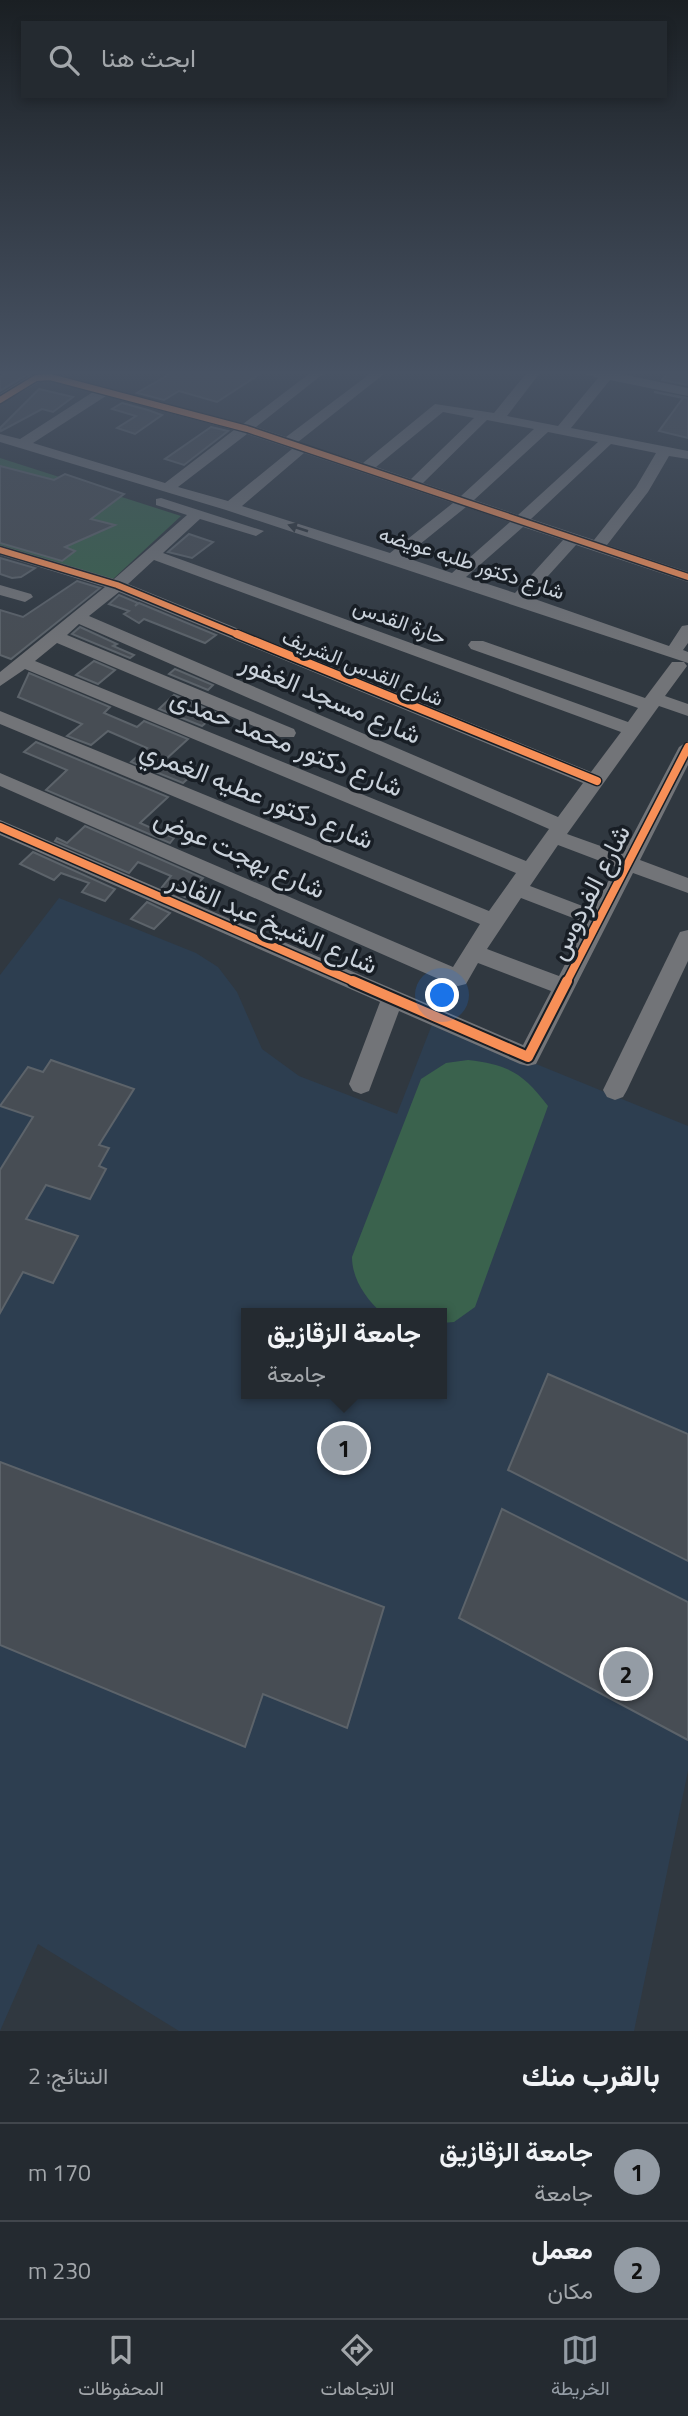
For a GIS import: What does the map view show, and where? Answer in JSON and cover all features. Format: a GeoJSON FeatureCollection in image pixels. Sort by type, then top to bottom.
{"type":"FeatureCollection","features":[{"type":"Feature","properties":{"kind":"street","name":"شارع دكتور طلبه عويضه"},"geometry":{"type":"LineString","coordinates":[[41,465],[197,514],[398,572],[682,662]]}},
{"type":"Feature","properties":{"kind":"street","name":"شارع دكتور طلبه عويضه"},"geometry":{"type":"LineString","coordinates":[[90,465],[518,598],[682,662]]}},
{"type":"Feature","properties":{"kind":"street"},"geometry":{"type":"LineString","coordinates":[[167,488],[198,465]]}},
{"type":"Feature","properties":{"kind":"street"},"geometry":{"type":"LineString","coordinates":[[231,507],[275,465]]}},
{"type":"Feature","properties":{"kind":"street"},"geometry":{"type":"LineString","coordinates":[[353,465],[517,522],[688,576]]}},
{"type":"Feature","properties":{"kind":"street"},"geometry":{"type":"LineString","coordinates":[[365,469],[370,465]]}},
{"type":"Feature","properties":{"kind":"street"},"geometry":{"type":"LineString","coordinates":[[412,486],[436,465]]}},
{"type":"Feature","properties":{"kind":"street"},"geometry":{"type":"LineString","coordinates":[[391,559],[462,503],[504,465]]}},
{"type":"Feature","properties":{"kind":"street"},"geometry":{"type":"LineString","coordinates":[[455,578],[583,465]]}},
{"type":"Feature","properties":{"kind":"street"},"geometry":{"type":"LineString","coordinates":[[597,547],[643,489],[657,465]]}},
{"type":"Feature","properties":{"kind":"street"},"geometry":{"type":"LineString","coordinates":[[100,483],[114,472]]}},
{"type":"Feature","properties":{"kind":"street"},"geometry":{"type":"LineString","coordinates":[[8,672],[117,585],[197,514]]}},
{"type":"Feature","properties":{"kind":"street"},"geometry":{"type":"LineString","coordinates":[[518,598],[573,540]]}},
{"type":"Feature","properties":{"kind":"street","name":"شارع القدس الشريف"},"geometry":{"type":"LineString","coordinates":[[0,550],[117,585],[597,781]]}},
{"type":"Feature","properties":{"kind":"street","name":"حارة القدس"},"geometry":{"type":"LineString","coordinates":[[152,554],[633,730]]}},
{"type":"Feature","properties":{"kind":"street"},"geometry":{"type":"LineString","coordinates":[[0,590],[25,597]]}},
{"type":"Feature","properties":{"kind":"street","name":"شارع مسجد الغفور"},"geometry":{"type":"LineString","coordinates":[[77,617],[628,863],[688,886]]}},
{"type":"Feature","properties":{"kind":"street"},"geometry":{"type":"LineString","coordinates":[[564,987],[474,953],[493,921],[682,662],[688,630]]}},
{"type":"Feature","properties":{"kind":"street"},"geometry":{"type":"LineString","coordinates":[[55,635],[287,733]]}},
{"type":"Feature","properties":{"kind":"street"},"geometry":{"type":"LineString","coordinates":[[477,645],[652,702],[688,710]]}},
{"type":"Feature","properties":{"kind":"street","name":"شارع دكتور محمد حمدى"},"geometry":{"type":"LineString","coordinates":[[8,672],[530,871]]}},
{"type":"Feature","properties":{"kind":"street","name":"شارع دكتور عطيه الغمري"},"geometry":{"type":"LineString","coordinates":[[0,717],[493,921]]}},
{"type":"Feature","properties":{"kind":"street","name":"شارع الفردوس"},"geometry":{"type":"LineString","coordinates":[[528,1058],[688,747]]}},
{"type":"Feature","properties":{"kind":"street","name":"شارع بهجت عوض"},"geometry":{"type":"LineString","coordinates":[[0,779],[458,978],[474,953]]}},
{"type":"Feature","properties":{"kind":"street","name":"شارع الشيخ عبد القادر"},"geometry":{"type":"LineString","coordinates":[[0,827],[528,1058]]}},
{"type":"Feature","properties":{"kind":"street"},"geometry":{"type":"LineString","coordinates":[[517,889],[599,920]]}},
{"type":"Feature","properties":{"kind":"street"},"geometry":{"type":"LineString","coordinates":[[615,1090],[688,938]]}},
{"type":"Feature","properties":{"kind":"street"},"geometry":{"type":"LineString","coordinates":[[361,1084],[393,997]]}},
{"type":"Feature","properties":{"kind":"shaded area"},"geometry":{"type":"Polygon","coordinates":[[[59,898],[196,953],[218,967],[237,992],[262,1049],[299,1076],[397,1114],[433,1022],[688,1126],[688,1771],[634,2031],[179,2031],[38,1944],[0,2031],[0,975],[59,898]]]}},
{"type":"Feature","properties":{"kind":"green space"},"geometry":{"type":"Polygon","coordinates":[[[0,465],[21,465],[181,516],[113,579],[0,545],[0,465]]]}},
{"type":"Feature","properties":{"kind":"green space"},"geometry":{"type":"Polygon","coordinates":[[[468,1060],[505,1068],[523,1078],[548,1106],[475,1307],[454,1322],[447,1323],[447,1308],[377,1308],[361,1288],[354,1273],[352,1257],[421,1079],[446,1063],[468,1060]]]}},
{"type":"Feature","properties":{"kind":"building"},"geometry":{"type":"Polygon","coordinates":[[[0,466],[54,480],[65,474],[124,494],[91,519],[115,525],[65,547],[75,551],[62,561],[0,543],[0,466]]]}},
{"type":"Feature","properties":{"kind":"building"},"geometry":{"type":"Polygon","coordinates":[[[189,534],[213,542],[192,558],[168,552],[189,534]]]}},
{"type":"Feature","properties":{"kind":"building"},"geometry":{"type":"Polygon","coordinates":[[[0,558],[35,568],[21,577],[12,578],[0,574],[0,558]]]}},
{"type":"Feature","properties":{"kind":"building"},"geometry":{"type":"Polygon","coordinates":[[[77,581],[100,588],[11,659],[0,655],[0,610],[23,617],[77,581]]]}},
{"type":"Feature","properties":{"kind":"building"},"geometry":{"type":"Polygon","coordinates":[[[119,595],[138,603],[135,606],[139,603],[216,635],[205,643],[144,619],[139,623],[124,614],[129,611],[109,604],[119,595]]]}},
{"type":"Feature","properties":{"kind":"building"},"geometry":{"type":"Polygon","coordinates":[[[80,627],[134,655],[130,658],[72,634],[80,627]]]}},
{"type":"Feature","properties":{"kind":"building"},"geometry":{"type":"Polygon","coordinates":[[[94,661],[115,670],[98,684],[76,675],[94,661]]]}},
{"type":"Feature","properties":{"kind":"building"},"geometry":{"type":"Polygon","coordinates":[[[175,669],[213,685],[208,690],[169,674],[175,669]]]}},
{"type":"Feature","properties":{"kind":"building"},"geometry":{"type":"Polygon","coordinates":[[[29,673],[110,707],[104,713],[137,727],[144,721],[188,739],[165,760],[194,773],[183,783],[131,762],[147,748],[108,731],[91,745],[67,736],[82,724],[18,697],[29,673]]]}},
{"type":"Feature","properties":{"kind":"building"},"geometry":{"type":"Polygon","coordinates":[[[174,695],[217,713],[202,726],[159,709],[174,695]]]}},
{"type":"Feature","properties":{"kind":"building"},"geometry":{"type":"Polygon","coordinates":[[[36,742],[168,797],[140,823],[174,838],[170,843],[46,790],[67,770],[24,752],[36,742]]]}},
{"type":"Feature","properties":{"kind":"building"},"geometry":{"type":"Polygon","coordinates":[[[85,826],[203,878],[185,897],[162,887],[171,876],[138,862],[129,873],[55,841],[57,838],[67,843],[85,826]]]}},
{"type":"Feature","properties":{"kind":"building"},"geometry":{"type":"Polygon","coordinates":[[[33,852],[115,889],[105,901],[82,892],[89,883],[61,873],[54,880],[20,864],[33,852]]]}},
{"type":"Feature","properties":{"kind":"building"},"geometry":{"type":"Polygon","coordinates":[[[147,902],[170,913],[154,929],[131,919],[147,902]]]}},
{"type":"Feature","properties":{"kind":"building"},"geometry":{"type":"Polygon","coordinates":[[[51,1060],[134,1089],[99,1145],[109,1148],[99,1166],[106,1169],[90,1199],[46,1185],[26,1219],[78,1236],[53,1283],[23,1272],[0,1313],[0,1170],[33,1117],[0,1106],[28,1067],[43,1072],[51,1060]]]}},
{"type":"Feature","properties":{"kind":"building"},"geometry":{"type":"Polygon","coordinates":[[[548,1374],[688,1434],[688,1561],[508,1470],[548,1374]]]}},
{"type":"Feature","properties":{"kind":"building"},"geometry":{"type":"Polygon","coordinates":[[[0,1462],[384,1607],[347,1728],[263,1694],[245,1747],[0,1645],[0,1462]]]}},
{"type":"Feature","properties":{"kind":"building"},"geometry":{"type":"Polygon","coordinates":[[[502,1509],[688,1602],[688,1740],[459,1618],[502,1509]]]}},
{"type":"Feature","properties":{"kind":"cycle path"},"geometry":{"type":"LineString","coordinates":[[354,465],[688,577]]}},
{"type":"Feature","properties":{"kind":"cycle path"},"geometry":{"type":"LineString","coordinates":[[0,550],[117,585],[597,781]]}},
{"type":"Feature","properties":{"kind":"cycle path"},"geometry":{"type":"LineString","coordinates":[[0,827],[528,1057],[688,747]]}},
{"type":"Feature","properties":{"kind":"place","name":"جامعة الزقازيق"},"geometry":{"type":"Point","coordinates":[344,1448]}},
{"type":"Feature","properties":{"kind":"place","name":"معمل"},"geometry":{"type":"Point","coordinates":[626,1674]}}]}
